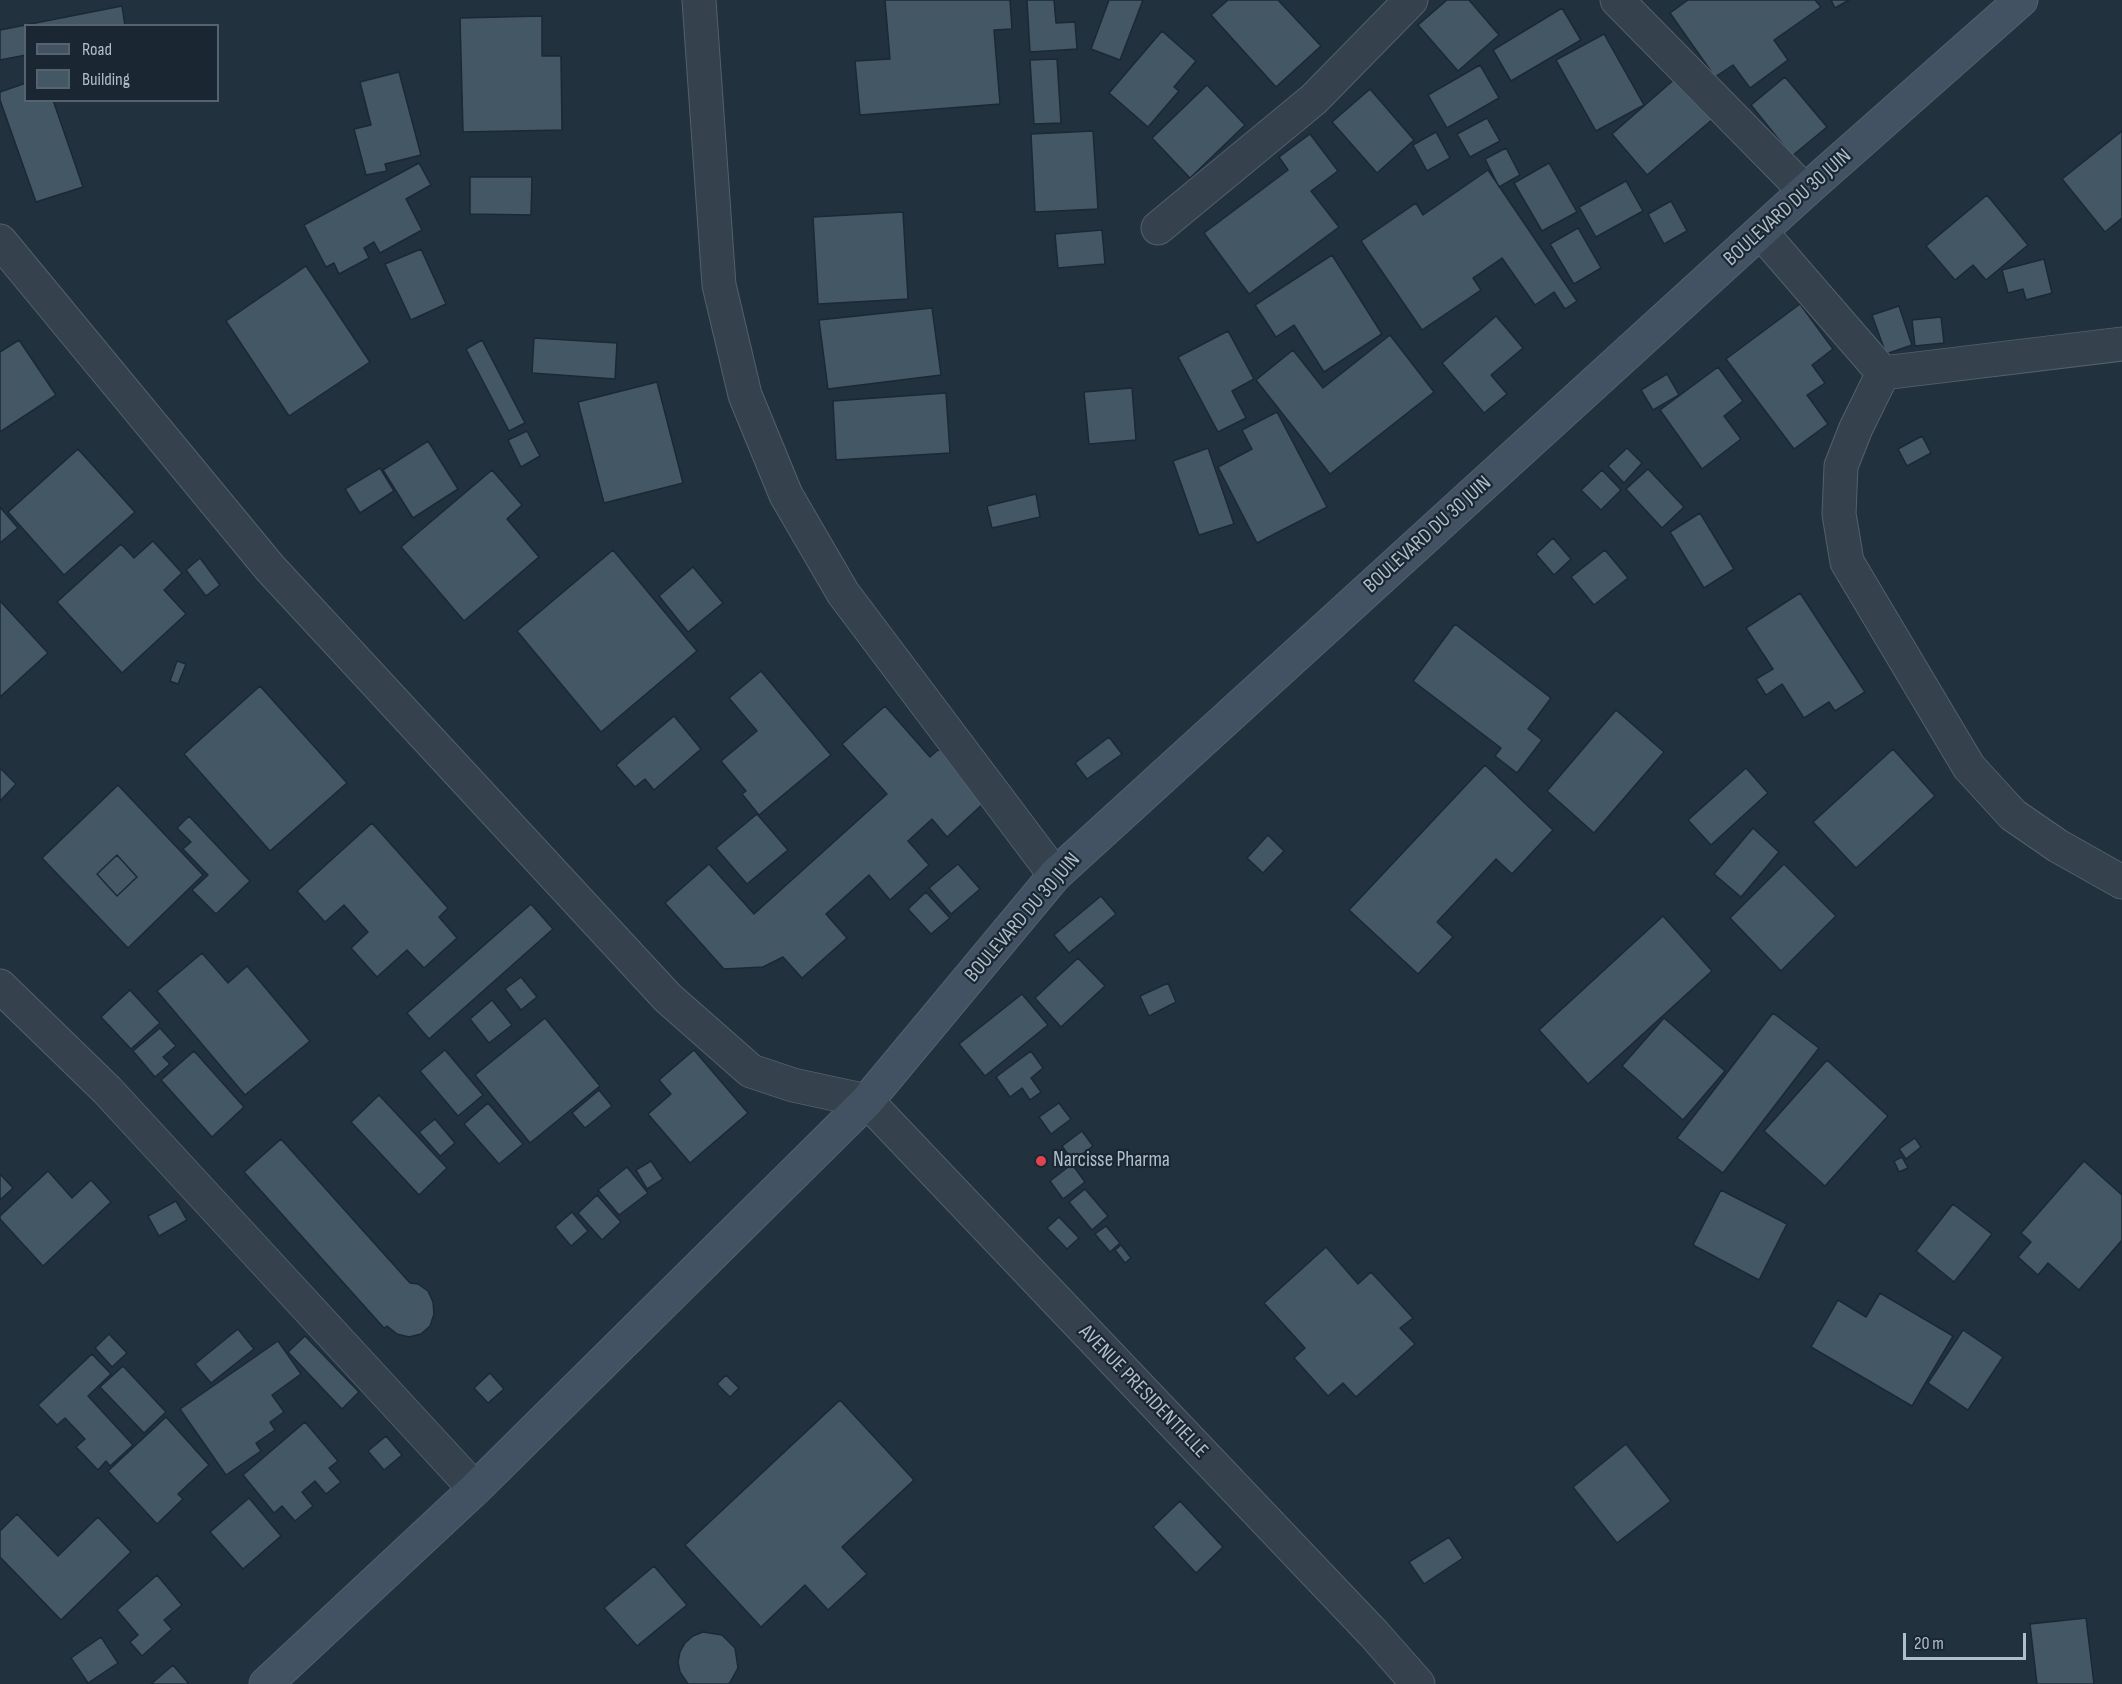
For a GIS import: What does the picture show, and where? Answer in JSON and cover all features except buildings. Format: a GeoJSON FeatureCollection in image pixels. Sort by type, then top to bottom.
{"type":"FeatureCollection","features":[{"type":"Feature","properties":{"kind":"street"},"geometry":{"type":"LineString","coordinates":[[699,0],[720,285],[745,395],[754,418],[786,495],[843,593],[1055,875]]}},
{"type":"Feature","properties":{"kind":"street"},"geometry":{"type":"LineString","coordinates":[[1158,228],[1314,99],[1411,0]]}},
{"type":"Feature","properties":{"kind":"street"},"geometry":{"type":"LineString","coordinates":[[1617,0],[1805,191]]}},
{"type":"Feature","properties":{"kind":"street","name":"BOULEVARD DU 30 JUIN"},"geometry":{"type":"LineString","coordinates":[[266,1684],[475,1489],[867,1101],[1055,875],[1805,191],[2021,0]]}},
{"type":"Feature","properties":{"kind":"street"},"geometry":{"type":"LineString","coordinates":[[1761,232],[1883,373]]}},
{"type":"Feature","properties":{"kind":"street"},"geometry":{"type":"LineString","coordinates":[[0,241],[270,567],[668,998],[751,1071],[793,1085],[867,1101]]}},
{"type":"Feature","properties":{"kind":"street"},"geometry":{"type":"LineString","coordinates":[[1883,373],[2122,344]]}},
{"type":"Feature","properties":{"kind":"street"},"geometry":{"type":"LineString","coordinates":[[1883,373],[1856,428],[1841,466],[1839,514],[1848,562],[1970,767],[2013,815],[2058,846],[2122,882]]}},
{"type":"Feature","properties":{"kind":"street"},"geometry":{"type":"LineString","coordinates":[[0,986],[108,1090],[475,1489]]}},
{"type":"Feature","properties":{"kind":"street","name":"AVENUE PRESIDENTIELLE"},"geometry":{"type":"LineString","coordinates":[[867,1101],[1374,1634],[1418,1684]]}},
{"type":"Feature","properties":{"kind":"place","name":"Narcisse Pharma"},"geometry":{"type":"Point","coordinates":[1041,1161]}}]}
